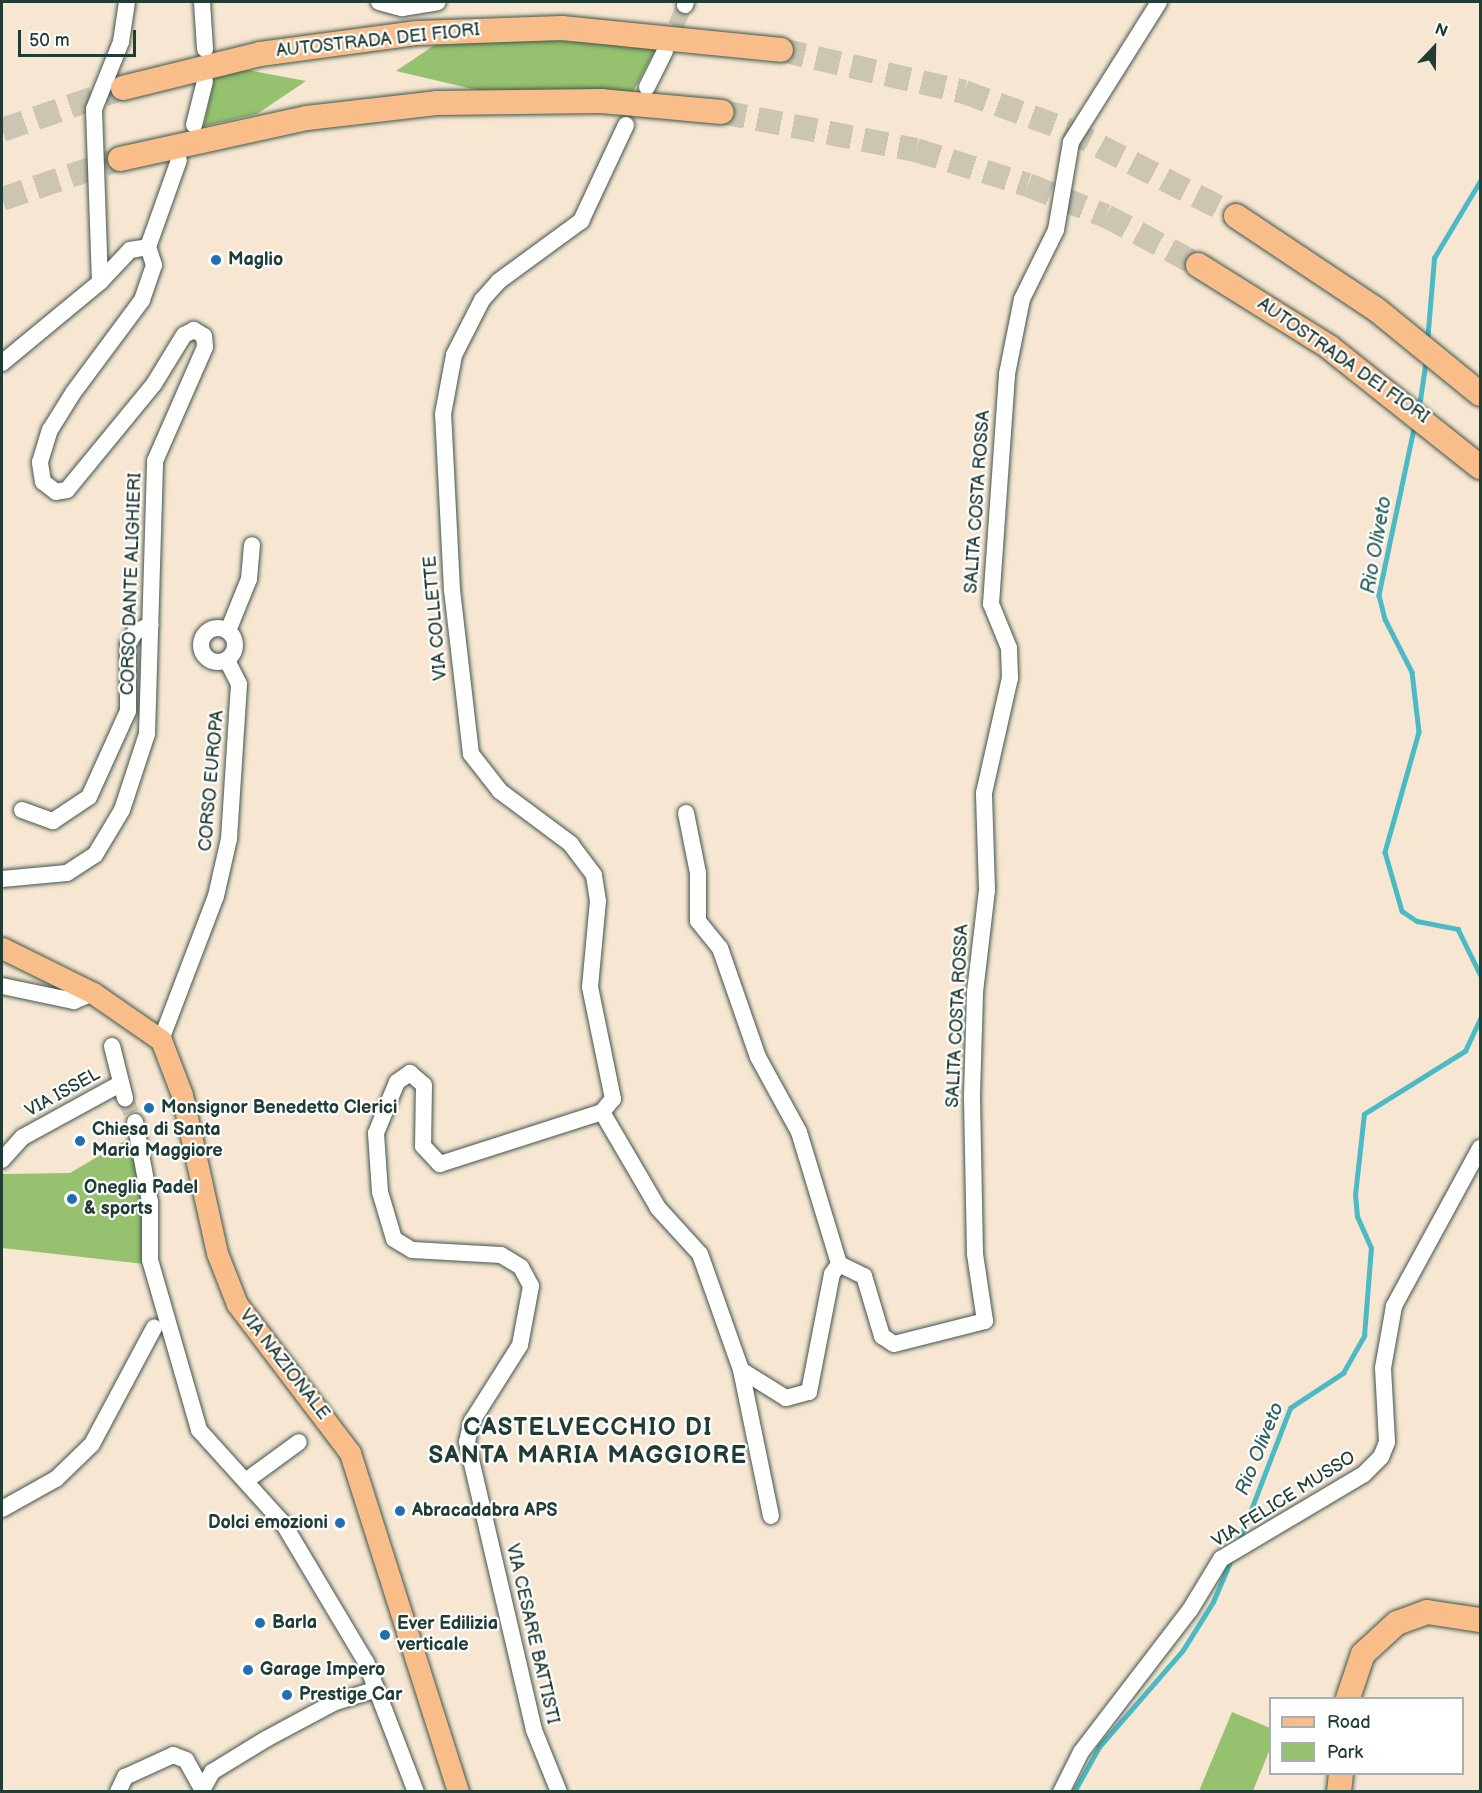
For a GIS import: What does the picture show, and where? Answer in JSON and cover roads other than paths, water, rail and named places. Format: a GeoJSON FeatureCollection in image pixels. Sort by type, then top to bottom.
{"type":"FeatureCollection","features":[{"type":"Feature","properties":{"kind":"highway","name":"AUTOSTRADA DEI FIORI"},"geometry":{"type":"LineString","coordinates":[[123,88],[261,54],[490,29],[635,32],[781,50]]}},
{"type":"Feature","properties":{"kind":"highway"},"geometry":{"type":"LineString","coordinates":[[120,159],[307,117],[436,103],[601,101],[722,112]]}},
{"type":"Feature","properties":{"kind":"highway"},"geometry":{"type":"LineString","coordinates":[[1236,216],[1377,310],[1480,394]]}},
{"type":"Feature","properties":{"kind":"highway","name":"AUTOSTRADA DEI FIORI"},"geometry":{"type":"LineString","coordinates":[[1198,265],[1329,347],[1480,467]]}},
{"type":"Feature","properties":{"kind":"highway"},"geometry":{"type":"LineString","coordinates":[[1348,1697],[1363,1654],[1397,1623],[1427,1612],[1480,1620]]}},
{"type":"Feature","properties":{"kind":"highway"},"geometry":{"type":"LineString","coordinates":[[1339,1791],[1341,1775]]}},
{"type":"Feature","properties":{"kind":"main road"},"geometry":{"type":"LineString","coordinates":[[2,948],[93,993],[161,1040]]}},
{"type":"Feature","properties":{"kind":"main road","name":"VIA NAZIONALE"},"geometry":{"type":"LineString","coordinates":[[161,1040],[182,1095],[217,1253],[237,1304],[350,1454],[458,1791]]}},
{"type":"Feature","properties":{"kind":"street"},"geometry":{"type":"LineString","coordinates":[[100,282],[94,109],[121,42],[127,2]]}},
{"type":"Feature","properties":{"kind":"street"},"geometry":{"type":"LineString","coordinates":[[202,2],[205,49]]}},
{"type":"Feature","properties":{"kind":"street"},"geometry":{"type":"LineString","coordinates":[[379,2],[402,8],[438,2]]}},
{"type":"Feature","properties":{"kind":"street","name":"SALITA COSTA ROSSA"},"geometry":{"type":"LineString","coordinates":[[839,1264],[864,1276],[882,1336],[894,1344],[984,1321],[975,1254],[972,1095],[976,981],[987,890],[984,793],[1010,678],[1009,648],[991,604],[1007,374],[1022,299],[1056,230],[1071,142],[1159,2]]}},
{"type":"Feature","properties":{"kind":"street"},"geometry":{"type":"LineString","coordinates":[[647,87],[665,51]]}},
{"type":"Feature","properties":{"kind":"street"},"geometry":{"type":"LineString","coordinates":[[194,125],[205,81]]}},
{"type":"Feature","properties":{"kind":"street","name":"VIA COLLETTE"},"geometry":{"type":"LineString","coordinates":[[602,1112],[614,1092],[591,996],[598,901],[594,875],[571,844],[500,791],[471,754],[452,590],[443,414],[454,355],[482,300],[499,281],[581,221],[626,125]]}},
{"type":"Feature","properties":{"kind":"street"},"geometry":{"type":"LineString","coordinates":[[2,363],[100,282],[130,250],[147,247],[179,160]]}},
{"type":"Feature","properties":{"kind":"street","name":"CORSO DANTE ALIGHIERI"},"geometry":{"type":"LineString","coordinates":[[2,879],[67,873],[104,845],[147,734],[155,461],[205,347],[204,336],[194,330],[184,335],[154,384],[67,490],[56,492],[43,482],[40,462],[50,430],[73,393],[142,300],[154,265],[147,247]]}},
{"type":"Feature","properties":{"kind":"street","name":"CORSO EUROPA"},"geometry":{"type":"LineString","coordinates":[[161,1040],[216,896],[229,839],[238,684],[228,660],[236,645],[228,631],[249,579],[252,545]]}},
{"type":"Feature","properties":{"kind":"street"},"geometry":{"type":"LineString","coordinates":[[22,810],[53,821],[89,797],[128,711],[128,644],[135,632],[151,625]]}},
{"type":"Feature","properties":{"kind":"street"},"geometry":{"type":"LineString","coordinates":[[228,631],[211,629],[201,647],[211,661],[228,660]]}},
{"type":"Feature","properties":{"kind":"street"},"geometry":{"type":"LineString","coordinates":[[686,813],[698,873],[698,921],[720,948],[758,1057],[799,1132],[839,1264],[832,1274],[809,1392],[786,1398],[741,1370]]}},
{"type":"Feature","properties":{"kind":"street"},"geometry":{"type":"LineString","coordinates":[[2,986],[74,1001],[93,993]]}},
{"type":"Feature","properties":{"kind":"street","name":"VIA ISSEL"},"geometry":{"type":"LineString","coordinates":[[2,1160],[23,1137],[122,1092],[112,1046]]}},
{"type":"Feature","properties":{"kind":"street","name":"VIA CESARE BATTISTI"},"geometry":{"type":"LineString","coordinates":[[559,1791],[531,1719],[467,1442],[472,1421],[520,1345],[531,1286],[521,1267],[501,1256],[412,1250],[394,1239],[380,1192],[376,1127],[397,1082],[410,1074],[424,1085],[423,1146],[440,1164],[602,1112]]}},
{"type":"Feature","properties":{"kind":"street"},"geometry":{"type":"LineString","coordinates":[[602,1112],[658,1208],[700,1254],[741,1370],[771,1516]]}},
{"type":"Feature","properties":{"kind":"street"},"geometry":{"type":"LineString","coordinates":[[135,1122],[150,1202],[150,1260],[191,1408],[212,1449],[247,1480],[283,1522],[377,1689],[416,1791]]}},
{"type":"Feature","properties":{"kind":"street","name":"VIA FELICE MUSSO"},"geometry":{"type":"LineString","coordinates":[[1061,1791],[1081,1752],[1190,1610],[1221,1559],[1364,1474],[1381,1457],[1387,1442],[1383,1368],[1394,1306],[1480,1148]]}},
{"type":"Feature","properties":{"kind":"street"},"geometry":{"type":"LineString","coordinates":[[2,1509],[56,1479],[92,1444],[154,1328]]}},
{"type":"Feature","properties":{"kind":"street"},"geometry":{"type":"LineString","coordinates":[[247,1480],[299,1442]]}},
{"type":"Feature","properties":{"kind":"street"},"geometry":{"type":"LineString","coordinates":[[118,1791],[125,1777],[173,1755],[186,1760],[200,1788],[212,1772],[275,1734],[333,1703],[377,1689]]}},
{"type":"Feature","properties":{"kind":"waterway","name":"Rio Oliveto"},"geometry":{"type":"LineString","coordinates":[[1427,342],[1434,258],[1480,181]]}},
{"type":"Feature","properties":{"kind":"waterway","name":"Rio Oliveto"},"geometry":{"type":"LineString","coordinates":[[1419,407],[1426,359]]}},
{"type":"Feature","properties":{"kind":"waterway","name":"Rio Oliveto"},"geometry":{"type":"LineString","coordinates":[[1415,424],[1379,595],[1385,619],[1412,672],[1419,732],[1385,852],[1402,911],[1417,921],[1458,929],[1480,974]]}},
{"type":"Feature","properties":{"kind":"waterway","name":"Rio Oliveto"},"geometry":{"type":"LineString","coordinates":[[1239,1541],[1290,1408],[1343,1373],[1364,1336],[1371,1248],[1357,1217],[1355,1195],[1364,1114],[1465,1051],[1480,1019]]}},
{"type":"Feature","properties":{"kind":"waterway","name":"Rio Oliveto"},"geometry":{"type":"LineString","coordinates":[[1074,1792],[1099,1747],[1183,1650],[1213,1602],[1231,1560]]}},
{"type":"Feature","properties":{"kind":"tunnel"},"geometry":{"type":"LineString","coordinates":[[666,48],[685,5]]}},
{"type":"Feature","properties":{"kind":"tunnel"},"geometry":{"type":"LineString","coordinates":[[781,50],[964,92],[1068,130],[1236,216]]}},
{"type":"Feature","properties":{"kind":"tunnel"},"geometry":{"type":"LineString","coordinates":[[2,130],[123,88]]}},
{"type":"Feature","properties":{"kind":"tunnel"},"geometry":{"type":"LineString","coordinates":[[722,112],[916,150],[1028,185],[1106,216],[1198,265]]}},
{"type":"Feature","properties":{"kind":"tunnel"},"geometry":{"type":"LineString","coordinates":[[2,199],[120,159]]}},
{"type":"Feature","properties":{"kind":"tunnel"},"geometry":{"type":"LineString","coordinates":[[125,1098],[135,1122]]}},
{"type":"Feature","properties":{"kind":"place","name":"Maglio"},"geometry":{"type":"Point","coordinates":[216,260]}},
{"type":"Feature","properties":{"kind":"place","name":"Monsignor Benedetto Clerici"},"geometry":{"type":"Point","coordinates":[149,1108]}},
{"type":"Feature","properties":{"kind":"place","name":"Chiesa di Santa Maria Maggiore"},"geometry":{"type":"Point","coordinates":[80,1141]}},
{"type":"Feature","properties":{"kind":"place","name":"Oneglia Padel & sports"},"geometry":{"type":"Point","coordinates":[72,1199]}},
{"type":"Feature","properties":{"kind":"place","name":"Abracadabra APS"},"geometry":{"type":"Point","coordinates":[400,1511]}},
{"type":"Feature","properties":{"kind":"place","name":"Dolci emozioni"},"geometry":{"type":"Point","coordinates":[340,1523]}},
{"type":"Feature","properties":{"kind":"place","name":"Barla"},"geometry":{"type":"Point","coordinates":[260,1623]}},
{"type":"Feature","properties":{"kind":"place","name":"Ever Edilizia verticale"},"geometry":{"type":"Point","coordinates":[385,1635]}},
{"type":"Feature","properties":{"kind":"place","name":"Garage Impero"},"geometry":{"type":"Point","coordinates":[248,1670]}},
{"type":"Feature","properties":{"kind":"place","name":"Prestige Car"},"geometry":{"type":"Point","coordinates":[287,1695]}},
{"type":"Feature","properties":{"kind":"district","name":"CASTELVECCHIO DI SANTA MARIA MAGGIORE"},"geometry":{"type":"Point","coordinates":[588,1442]}}]}
